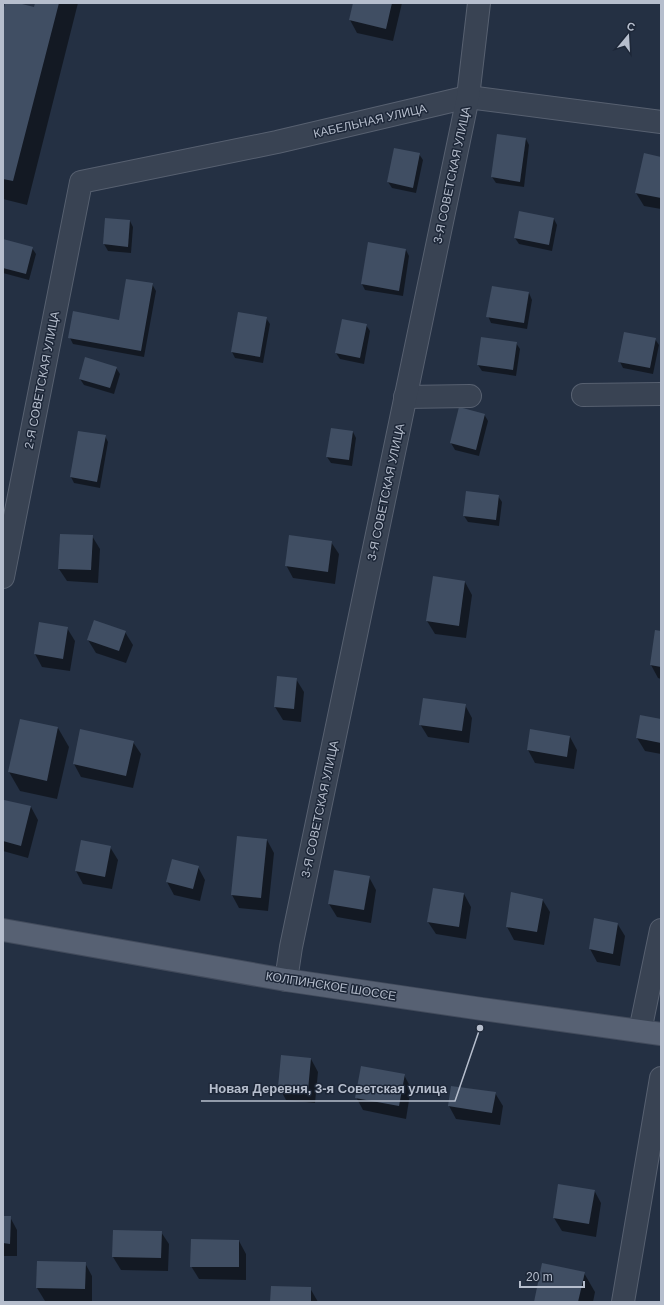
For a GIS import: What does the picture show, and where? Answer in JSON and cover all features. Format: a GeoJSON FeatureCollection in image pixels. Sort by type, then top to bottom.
{"type":"FeatureCollection","features":[{"type":"Feature","properties":{"kind":"main road","name":"КОЛПИНСКОЕ ШОССЕ"},"geometry":{"type":"LineString","coordinates":[[3,930],[286,980],[650,1033]]}},
{"type":"Feature","properties":{"kind":"street","name":"3-Я СОВЕТСКАЯ УЛИЦА"},"geometry":{"type":"LineString","coordinates":[[286,980],[291,947],[468,98],[479,3]]}},
{"type":"Feature","properties":{"kind":"street","name":"КАБЕЛЬНАЯ УЛИЦА"},"geometry":{"type":"LineString","coordinates":[[81,182],[277,142],[468,98],[661,122]]}},
{"type":"Feature","properties":{"kind":"street","name":"2-Я СОВЕТСКАЯ УЛИЦА"},"geometry":{"type":"LineString","coordinates":[[3,577],[81,182]]}},
{"type":"Feature","properties":{"kind":"street"},"geometry":{"type":"LineString","coordinates":[[583,395],[661,394]]}},
{"type":"Feature","properties":{"kind":"street"},"geometry":{"type":"LineString","coordinates":[[406,397],[470,396]]}},
{"type":"Feature","properties":{"kind":"street"},"geometry":{"type":"LineString","coordinates":[[650,1033],[661,930]]}},
{"type":"Feature","properties":{"kind":"street"},"geometry":{"type":"LineString","coordinates":[[623,1302],[661,1078]]}},
{"type":"Feature","properties":{"kind":"building"},"geometry":{"type":"Polygon","coordinates":[[[5,3],[18,3],[34,7],[35,3],[59,3],[13,181],[3,179],[3,12],[5,3]]]}},
{"type":"Feature","properties":{"kind":"building"},"geometry":{"type":"Polygon","coordinates":[[[353,3],[392,3],[386,29],[349,20],[353,3]]]}},
{"type":"Feature","properties":{"kind":"building"},"geometry":{"type":"Polygon","coordinates":[[[497,134],[526,138],[520,182],[491,177],[497,134]]]}},
{"type":"Feature","properties":{"kind":"building"},"geometry":{"type":"Polygon","coordinates":[[[394,148],[420,153],[413,188],[387,182],[394,148]]]}},
{"type":"Feature","properties":{"kind":"building"},"geometry":{"type":"Polygon","coordinates":[[[644,153],[661,157],[661,198],[635,193],[644,153]]]}},
{"type":"Feature","properties":{"kind":"building"},"geometry":{"type":"Polygon","coordinates":[[[519,211],[554,218],[549,245],[514,238],[519,211]]]}},
{"type":"Feature","properties":{"kind":"building"},"geometry":{"type":"Polygon","coordinates":[[[105,218],[130,220],[128,247],[103,244],[105,218]]]}},
{"type":"Feature","properties":{"kind":"building"},"geometry":{"type":"Polygon","coordinates":[[[3,239],[33,247],[26,274],[3,268],[3,239]]]}},
{"type":"Feature","properties":{"kind":"building"},"geometry":{"type":"Polygon","coordinates":[[[368,242],[406,249],[399,291],[361,284],[368,242]]]}},
{"type":"Feature","properties":{"kind":"building"},"geometry":{"type":"Polygon","coordinates":[[[126,279],[153,283],[141,351],[68,338],[73,311],[119,320],[126,279]]]}},
{"type":"Feature","properties":{"kind":"building"},"geometry":{"type":"Polygon","coordinates":[[[492,286],[529,292],[524,323],[486,317],[492,286]]]}},
{"type":"Feature","properties":{"kind":"building"},"geometry":{"type":"Polygon","coordinates":[[[238,312],[267,317],[260,357],[231,352],[238,312]]]}},
{"type":"Feature","properties":{"kind":"building"},"geometry":{"type":"Polygon","coordinates":[[[342,319],[367,324],[360,358],[335,353],[342,319]]]}},
{"type":"Feature","properties":{"kind":"building"},"geometry":{"type":"Polygon","coordinates":[[[624,332],[656,338],[650,368],[618,362],[624,332]]]}},
{"type":"Feature","properties":{"kind":"building"},"geometry":{"type":"Polygon","coordinates":[[[481,337],[517,342],[513,370],[477,365],[481,337]]]}},
{"type":"Feature","properties":{"kind":"building"},"geometry":{"type":"Polygon","coordinates":[[[85,357],[117,367],[110,388],[79,379],[85,357]]]}},
{"type":"Feature","properties":{"kind":"building"},"geometry":{"type":"Polygon","coordinates":[[[459,407],[485,414],[476,450],[450,443],[459,407]]]}},
{"type":"Feature","properties":{"kind":"building"},"geometry":{"type":"Polygon","coordinates":[[[331,428],[353,431],[349,460],[326,457],[331,428]]]}},
{"type":"Feature","properties":{"kind":"building"},"geometry":{"type":"Polygon","coordinates":[[[78,431],[106,435],[97,482],[70,477],[78,431]]]}},
{"type":"Feature","properties":{"kind":"building"},"geometry":{"type":"Polygon","coordinates":[[[466,491],[499,495],[496,520],[463,516],[466,491]]]}},
{"type":"Feature","properties":{"kind":"building"},"geometry":{"type":"Polygon","coordinates":[[[60,534],[93,535],[91,570],[58,569],[60,534]]]}},
{"type":"Feature","properties":{"kind":"building"},"geometry":{"type":"Polygon","coordinates":[[[289,535],[332,541],[328,572],[285,566],[289,535]]]}},
{"type":"Feature","properties":{"kind":"building"},"geometry":{"type":"Polygon","coordinates":[[[433,576],[465,581],[459,626],[426,621],[433,576]]]}},
{"type":"Feature","properties":{"kind":"building"},"geometry":{"type":"Polygon","coordinates":[[[94,620],[126,631],[119,651],[87,640],[94,620]]]}},
{"type":"Feature","properties":{"kind":"building"},"geometry":{"type":"Polygon","coordinates":[[[39,622],[68,627],[63,659],[34,654],[39,622]]]}},
{"type":"Feature","properties":{"kind":"building"},"geometry":{"type":"Polygon","coordinates":[[[655,630],[661,631],[661,667],[650,665],[655,630]]]}},
{"type":"Feature","properties":{"kind":"building"},"geometry":{"type":"Polygon","coordinates":[[[277,676],[297,678],[294,709],[274,707],[277,676]]]}},
{"type":"Feature","properties":{"kind":"building"},"geometry":{"type":"Polygon","coordinates":[[[423,698],[466,704],[462,731],[419,725],[423,698]]]}},
{"type":"Feature","properties":{"kind":"building"},"geometry":{"type":"Polygon","coordinates":[[[640,715],[661,719],[661,743],[636,738],[640,715]]]}},
{"type":"Feature","properties":{"kind":"building"},"geometry":{"type":"Polygon","coordinates":[[[20,719],[58,727],[47,781],[8,772],[20,719]]]}},
{"type":"Feature","properties":{"kind":"building"},"geometry":{"type":"Polygon","coordinates":[[[80,729],[134,741],[126,776],[73,764],[80,729]]]}},
{"type":"Feature","properties":{"kind":"building"},"geometry":{"type":"Polygon","coordinates":[[[530,729],[570,736],[567,757],[527,750],[530,729]]]}},
{"type":"Feature","properties":{"kind":"building"},"geometry":{"type":"Polygon","coordinates":[[[4,800],[31,806],[21,846],[3,841],[4,800]]]}},
{"type":"Feature","properties":{"kind":"building"},"geometry":{"type":"Polygon","coordinates":[[[237,836],[267,839],[261,898],[231,895],[237,836]]]}},
{"type":"Feature","properties":{"kind":"building"},"geometry":{"type":"Polygon","coordinates":[[[81,840],[111,846],[105,877],[75,871],[81,840]]]}},
{"type":"Feature","properties":{"kind":"building"},"geometry":{"type":"Polygon","coordinates":[[[172,859],[199,866],[193,889],[166,882],[172,859]]]}},
{"type":"Feature","properties":{"kind":"building"},"geometry":{"type":"Polygon","coordinates":[[[334,870],[370,876],[364,910],[328,904],[334,870]]]}},
{"type":"Feature","properties":{"kind":"building"},"geometry":{"type":"Polygon","coordinates":[[[433,888],[464,893],[459,927],[427,922],[433,888]]]}},
{"type":"Feature","properties":{"kind":"building"},"geometry":{"type":"Polygon","coordinates":[[[511,892],[543,899],[537,932],[506,927],[511,892]]]}},
{"type":"Feature","properties":{"kind":"building"},"geometry":{"type":"Polygon","coordinates":[[[594,918],[618,923],[613,954],[589,949],[594,918]]]}},
{"type":"Feature","properties":{"kind":"building"},"geometry":{"type":"Polygon","coordinates":[[[281,1055],[311,1058],[308,1090],[278,1087],[281,1055]]]}},
{"type":"Feature","properties":{"kind":"building"},"geometry":{"type":"Polygon","coordinates":[[[361,1066],[405,1074],[399,1106],[355,1098],[361,1066]]]}},
{"type":"Feature","properties":{"kind":"building"},"geometry":{"type":"Polygon","coordinates":[[[451,1086],[496,1092],[492,1113],[448,1106],[451,1086]]]}},
{"type":"Feature","properties":{"kind":"building"},"geometry":{"type":"Polygon","coordinates":[[[558,1184],[595,1190],[589,1224],[553,1218],[558,1184]]]}},
{"type":"Feature","properties":{"kind":"building"},"geometry":{"type":"Polygon","coordinates":[[[3,1216],[11,1216],[10,1244],[3,1243],[3,1216]]]}},
{"type":"Feature","properties":{"kind":"building"},"geometry":{"type":"Polygon","coordinates":[[[113,1230],[162,1231],[161,1258],[112,1257],[113,1230]]]}},
{"type":"Feature","properties":{"kind":"building"},"geometry":{"type":"Polygon","coordinates":[[[191,1239],[239,1240],[239,1267],[190,1267],[191,1239]]]}},
{"type":"Feature","properties":{"kind":"building"},"geometry":{"type":"Polygon","coordinates":[[[37,1261],[86,1262],[85,1289],[36,1288],[37,1261]]]}},
{"type":"Feature","properties":{"kind":"building"},"geometry":{"type":"Polygon","coordinates":[[[542,1263],[585,1272],[578,1302],[534,1302],[542,1263]]]}},
{"type":"Feature","properties":{"kind":"building"},"geometry":{"type":"Polygon","coordinates":[[[271,1286],[311,1287],[311,1302],[270,1302],[271,1286]]]}},
{"type":"Feature","properties":{"kind":"place","name":"Новая Деревня, 3-я Советская улица"},"geometry":{"type":"Point","coordinates":[480,1028]}}]}
